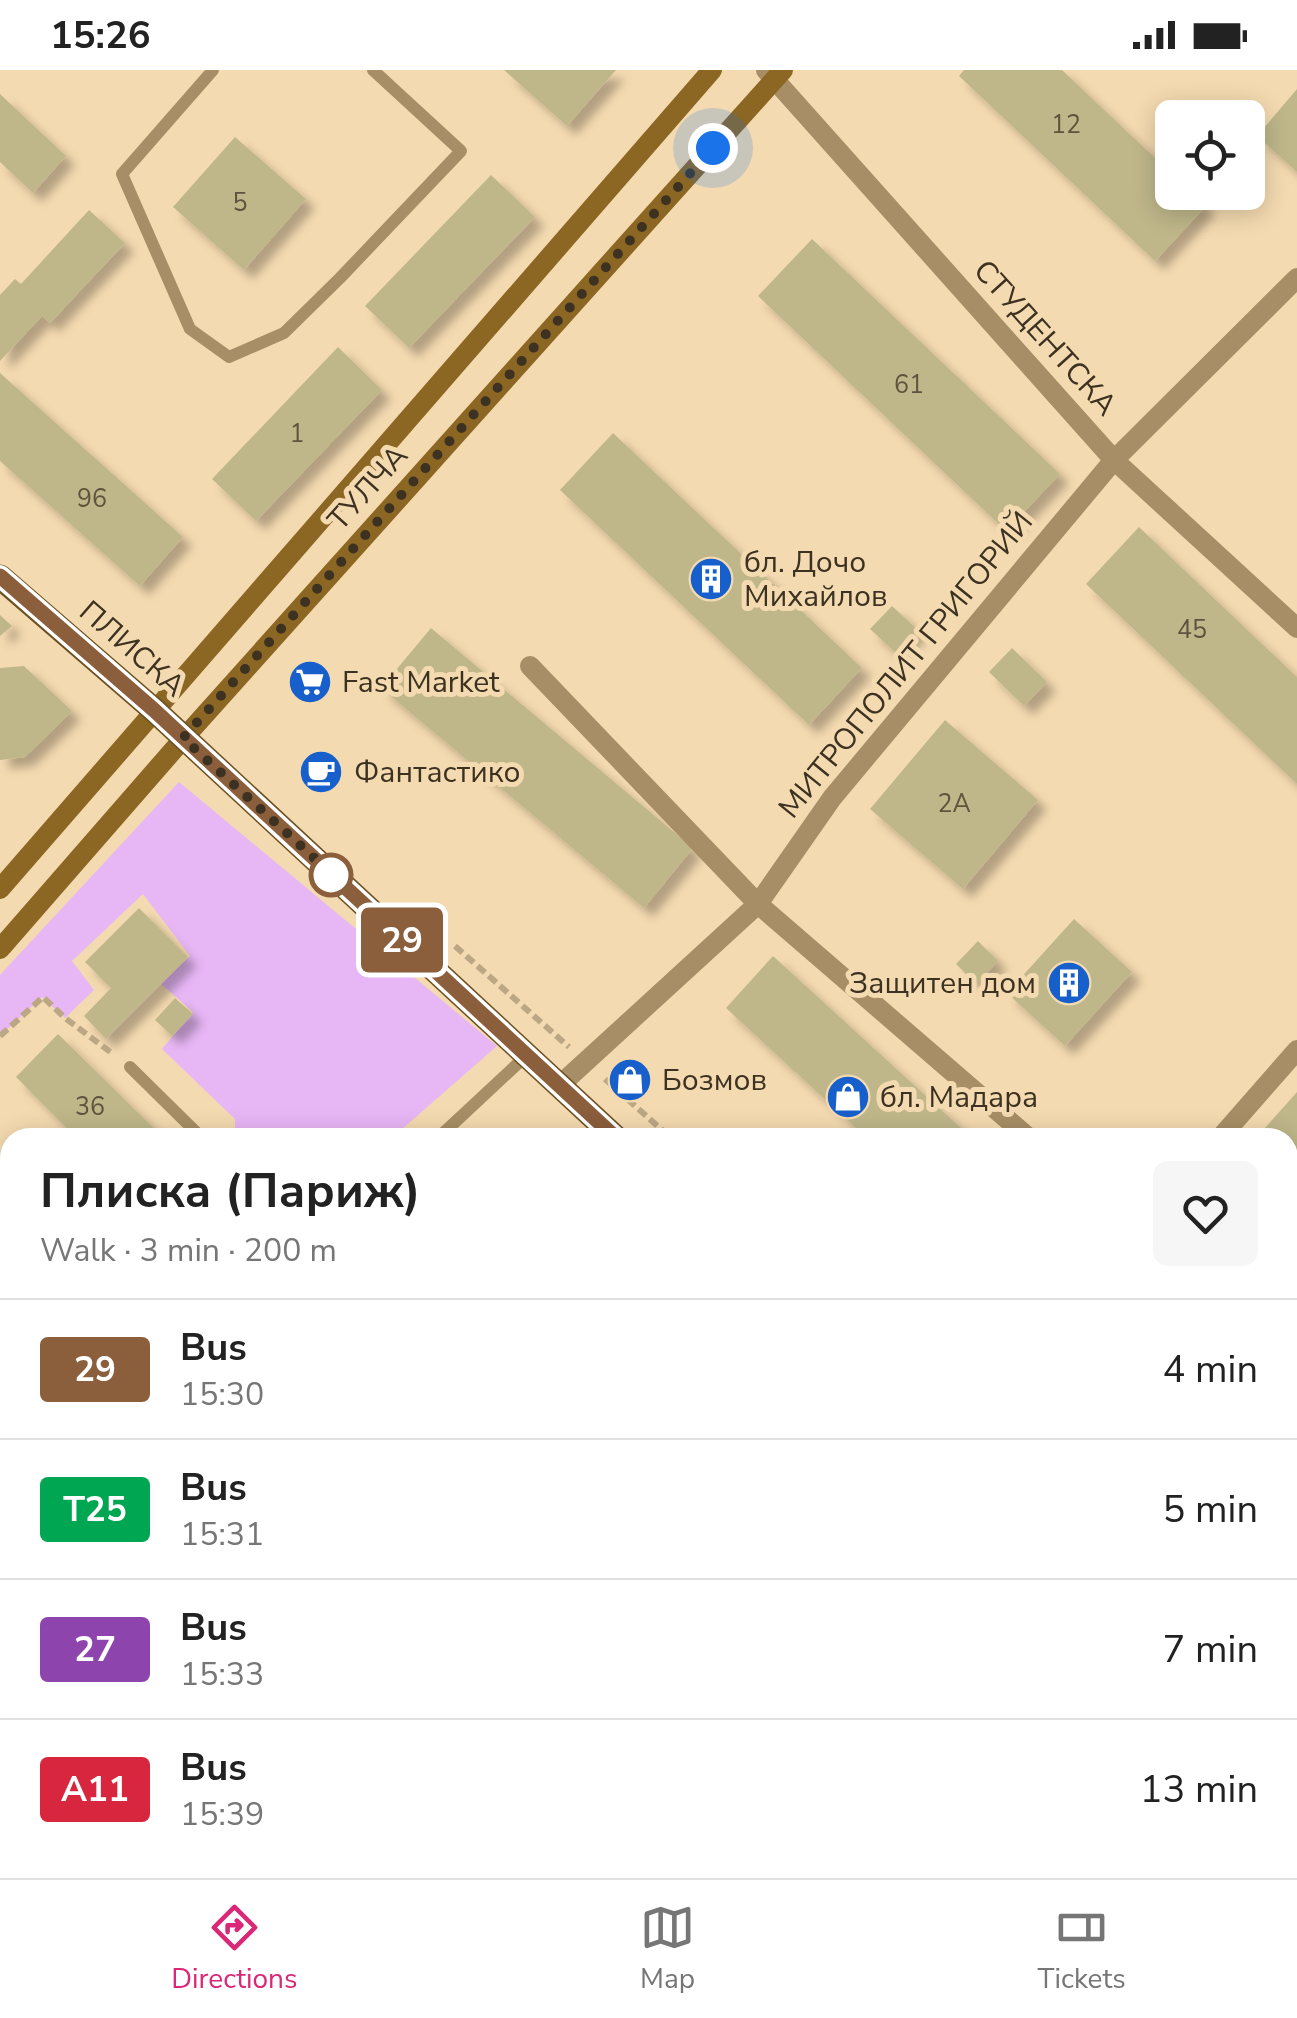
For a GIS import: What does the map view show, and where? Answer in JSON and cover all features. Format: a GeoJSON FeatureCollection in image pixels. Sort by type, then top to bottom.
{"type":"FeatureCollection","features":[{"type":"Feature","properties":{"kind":"main road","name":"ТУЛЧА"},"geometry":{"type":"LineString","coordinates":[[0,889],[712,70]]}},
{"type":"Feature","properties":{"kind":"main road","name":"ТУЛЧА"},"geometry":{"type":"LineString","coordinates":[[0,949],[775,73]]}},
{"type":"Feature","properties":{"kind":"main road","name":"ПЛИСКА"},"geometry":{"type":"LineString","coordinates":[[0,576],[154,710],[605,1128]]}},
{"type":"Feature","properties":{"kind":"street","name":"СТУДЕНТСКА"},"geometry":{"type":"LineString","coordinates":[[775,73],[1114,460],[1297,628]]}},
{"type":"Feature","properties":{"kind":"street","name":"МИТРОПОЛИТ ГРИГОРИЙ"},"geometry":{"type":"LineString","coordinates":[[559,1086],[758,904],[832,798],[1114,460],[1297,278]]}},
{"type":"Feature","properties":{"kind":"street"},"geometry":{"type":"LineString","coordinates":[[530,666],[758,904],[1018,1128]]}},
{"type":"Feature","properties":{"kind":"street"},"geometry":{"type":"LineString","coordinates":[[1229,1128],[1297,1050]]}},
{"type":"Feature","properties":{"kind":"lane"},"geometry":{"type":"LineString","coordinates":[[212,70],[122,174],[190,329],[229,357],[284,333],[461,151],[374,70]]}},
{"type":"Feature","properties":{"kind":"lane"},"geometry":{"type":"LineString","coordinates":[[449,1128],[527,1055]]}},
{"type":"Feature","properties":{"kind":"lane"},"geometry":{"type":"LineString","coordinates":[[130,1067],[192,1128]]}},
{"type":"Feature","properties":{"kind":"path"},"geometry":{"type":"LineString","coordinates":[[454,944],[570,1047]]}},
{"type":"Feature","properties":{"kind":"path"},"geometry":{"type":"LineString","coordinates":[[0,1036],[42,997],[130,1067]]}},
{"type":"Feature","properties":{"kind":"path"},"geometry":{"type":"LineString","coordinates":[[599,1073],[660,1128]]}},
{"type":"Feature","properties":{"kind":"shaded area"},"geometry":{"type":"Polygon","coordinates":[[[179,782],[497,1046],[403,1128],[235,1128],[235,1119],[162,1049],[193,1012],[161,984],[190,956],[143,894],[72,961],[94,990],[65,1018],[42,997],[0,1036],[0,975],[179,782]]]}},
{"type":"Feature","properties":{"kind":"building"},"geometry":{"type":"Polygon","coordinates":[[[504,70],[616,70],[567,126],[504,70]]]}},
{"type":"Feature","properties":{"kind":"building"},"geometry":{"type":"Polygon","coordinates":[[[964,70],[1062,70],[1155,158],[1155,210],[1202,210],[1155,261],[959,76],[964,70]]]}},
{"type":"Feature","properties":{"kind":"building"},"geometry":{"type":"Polygon","coordinates":[[[1297,89],[1297,172],[1265,143],[1265,127],[1297,89]]]}},
{"type":"Feature","properties":{"kind":"building"},"geometry":{"type":"Polygon","coordinates":[[[0,94],[66,156],[33,193],[0,162],[0,94]]]}},
{"type":"Feature","properties":{"kind":"building"},"geometry":{"type":"Polygon","coordinates":[[[235,137],[306,199],[244,270],[173,207],[235,137]]]}},
{"type":"Feature","properties":{"kind":"building"},"geometry":{"type":"Polygon","coordinates":[[[491,175],[535,217],[409,348],[365,306],[491,175]]]}},
{"type":"Feature","properties":{"kind":"building"},"geometry":{"type":"Polygon","coordinates":[[[89,210],[125,243],[50,323],[42,316],[0,361],[0,295],[15,279],[21,284],[89,210]]]}},
{"type":"Feature","properties":{"kind":"building"},"geometry":{"type":"Polygon","coordinates":[[[812,239],[1060,474],[1006,531],[758,296],[812,239]]]}},
{"type":"Feature","properties":{"kind":"building"},"geometry":{"type":"Polygon","coordinates":[[[338,347],[382,390],[256,521],[212,479],[338,347]]]}},
{"type":"Feature","properties":{"kind":"building"},"geometry":{"type":"Polygon","coordinates":[[[0,373],[183,537],[140,586],[0,461],[0,373]]]}},
{"type":"Feature","properties":{"kind":"building","name":"бл. Дочо Михайлов"},"geometry":{"type":"Polygon","coordinates":[[[613,433],[862,668],[809,725],[560,490],[613,433]]]}},
{"type":"Feature","properties":{"kind":"building"},"geometry":{"type":"Polygon","coordinates":[[[1139,527],[1297,677],[1297,784],[1086,584],[1139,527]]]}},
{"type":"Feature","properties":{"kind":"building"},"geometry":{"type":"Polygon","coordinates":[[[892,606],[918,630],[896,653],[870,629],[892,606]]]}},
{"type":"Feature","properties":{"kind":"building"},"geometry":{"type":"Polygon","coordinates":[[[0,615],[12,626],[0,636],[0,615]]]}},
{"type":"Feature","properties":{"kind":"building"},"geometry":{"type":"Polygon","coordinates":[[[431,628],[693,848],[644,908],[381,688],[431,628]]]}},
{"type":"Feature","properties":{"kind":"building"},"geometry":{"type":"Polygon","coordinates":[[[1012,648],[1047,682],[1024,706],[989,672],[1012,648]]]}},
{"type":"Feature","properties":{"kind":"building"},"geometry":{"type":"Polygon","coordinates":[[[24,666],[72,711],[25,757],[0,760],[0,668],[24,666]]]}},
{"type":"Feature","properties":{"kind":"building"},"geometry":{"type":"Polygon","coordinates":[[[945,720],[1038,800],[963,889],[870,809],[945,720]]]}},
{"type":"Feature","properties":{"kind":"building"},"geometry":{"type":"Polygon","coordinates":[[[139,908],[188,957],[106,1039],[84,1016],[111,988],[85,962],[139,908]]]}},
{"type":"Feature","properties":{"kind":"building","name":"Защитен дом"},"geometry":{"type":"Polygon","coordinates":[[[1074,919],[1132,972],[1065,1046],[1007,993],[1074,919]]]}},
{"type":"Feature","properties":{"kind":"building"},"geometry":{"type":"Polygon","coordinates":[[[978,941],[998,961],[976,984],[956,964],[978,941]]]}},
{"type":"Feature","properties":{"kind":"building"},"geometry":{"type":"Polygon","coordinates":[[[773,956],[961,1128],[856,1128],[726,1008],[773,956]]]}},
{"type":"Feature","properties":{"kind":"building"},"geometry":{"type":"Polygon","coordinates":[[[175,998],[193,1014],[172,1036],[155,1020],[175,998]]]}},
{"type":"Feature","properties":{"kind":"building"},"geometry":{"type":"Polygon","coordinates":[[[58,1034],[154,1128],[67,1128],[16,1077],[58,1034]]]}},
{"type":"Feature","properties":{"kind":"building"},"geometry":{"type":"Polygon","coordinates":[[[1297,1092],[1297,1128],[1265,1128],[1297,1092]]]}},
{"type":"Feature","properties":{"kind":"bus line","name":"29"},"geometry":{"type":"LineString","coordinates":[[0,576],[154,710],[605,1128]]}},
{"type":"Feature","properties":{"kind":"place","name":"бл. Дочо Михайлов"},"geometry":{"type":"Point","coordinates":[711,579]}},
{"type":"Feature","properties":{"kind":"place","name":"Fast Market"},"geometry":{"type":"Point","coordinates":[310,682]}},
{"type":"Feature","properties":{"kind":"place","name":"Фантастико"},"geometry":{"type":"Point","coordinates":[321,772]}},
{"type":"Feature","properties":{"kind":"place","name":"Защитен дом"},"geometry":{"type":"Point","coordinates":[1069,983]}},
{"type":"Feature","properties":{"kind":"place","name":"Бозмов"},"geometry":{"type":"Point","coordinates":[630,1080]}},
{"type":"Feature","properties":{"kind":"place","name":"бл. Мадара"},"geometry":{"type":"Point","coordinates":[848,1097]}},
{"type":"Feature","properties":{"kind":"route"},"geometry":{"type":"LineString","coordinates":[[331,875],[336,878],[183,738],[713,148]]}}]}
